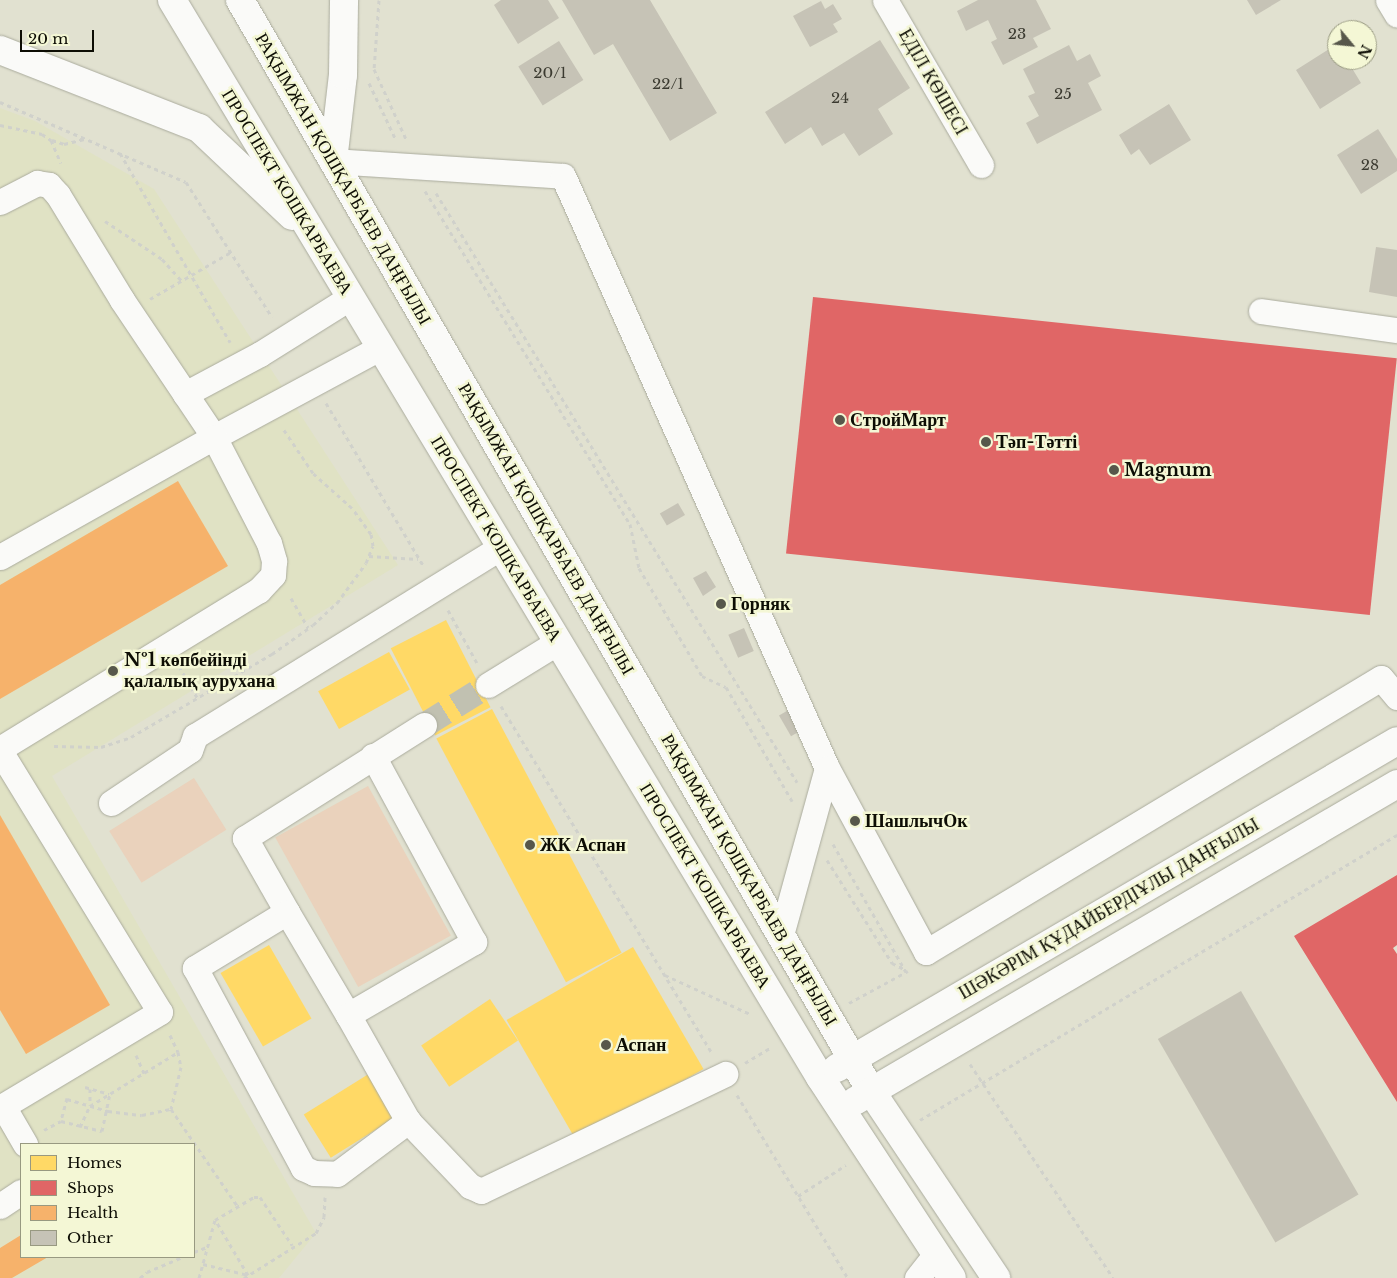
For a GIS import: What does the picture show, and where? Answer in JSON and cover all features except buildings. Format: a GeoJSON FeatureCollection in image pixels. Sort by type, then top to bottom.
{"type":"FeatureCollection","features":[{"type":"Feature","properties":{"kind":"main road","name":"ПРОСПЕКТ КОШКАРБАЕВА"},"geometry":{"type":"LineString","coordinates":[[172,0],[840,1109]]}},
{"type":"Feature","properties":{"kind":"main road","name":"РАҚЫМЖАН ҚОШҚАРБАЕВ ДАҢҒЫЛЫ"},"geometry":{"type":"LineString","coordinates":[[240,0],[871,1091]]}},
{"type":"Feature","properties":{"kind":"main road"},"geometry":{"type":"LineString","coordinates":[[333,161],[343,75],[344,0]]}},
{"type":"Feature","properties":{"kind":"main road"},"geometry":{"type":"LineString","coordinates":[[0,50],[198,128],[316,239]]}},
{"type":"Feature","properties":{"kind":"main road","name":"ШӘКӘРІМ ҚҰДАЙБЕРДІҰЛЫ ДАҢҒЫЛЫ"},"geometry":{"type":"LineString","coordinates":[[820,1077],[1397,741]]}},
{"type":"Feature","properties":{"kind":"main road","name":"ШӘКӘРІМ ҚҰДАЙБЕРДІҰЛЫ ДАҢҒЫЛЫ"},"geometry":{"type":"LineString","coordinates":[[840,1109],[1397,784]]}},
{"type":"Feature","properties":{"kind":"main road"},"geometry":{"type":"LineString","coordinates":[[871,1091],[996,1275]]}},
{"type":"Feature","properties":{"kind":"main road"},"geometry":{"type":"LineString","coordinates":[[840,1109],[952,1278]]}},
{"type":"Feature","properties":{"kind":"street","name":"ЕДІЛ КӨШЕСІ"},"geometry":{"type":"LineString","coordinates":[[885,0],[981,165]]}},
{"type":"Feature","properties":{"kind":"street"},"geometry":{"type":"LineString","coordinates":[[1388,0],[1397,15]]}},
{"type":"Feature","properties":{"kind":"street"},"geometry":{"type":"LineString","coordinates":[[333,161],[563,176],[827,768],[926,952],[1392,682]]}},
{"type":"Feature","properties":{"kind":"street"},"geometry":{"type":"LineString","coordinates":[[0,202],[37,183],[49,185],[58,195],[79,232],[214,437],[269,543],[274,561],[273,575],[259,590],[0,750],[160,1012],[2,1106],[24,1143]]}},
{"type":"Feature","properties":{"kind":"street"},"geometry":{"type":"LineString","coordinates":[[185,394],[286,338],[351,297]]}},
{"type":"Feature","properties":{"kind":"street"},"geometry":{"type":"LineString","coordinates":[[1261,311],[1397,330]]}},
{"type":"Feature","properties":{"kind":"street"},"geometry":{"type":"LineString","coordinates":[[0,557],[214,437],[381,347]]}},
{"type":"Feature","properties":{"kind":"street"},"geometry":{"type":"LineString","coordinates":[[111,803],[190,750],[195,736],[501,546]]}},
{"type":"Feature","properties":{"kind":"street"},"geometry":{"type":"LineString","coordinates":[[488,685],[558,642]]}},
{"type":"Feature","properties":{"kind":"street"},"geometry":{"type":"LineString","coordinates":[[424,725],[245,838],[408,1121],[470,1186],[481,1191],[725,1074]]}},
{"type":"Feature","properties":{"kind":"street"},"geometry":{"type":"LineString","coordinates":[[348,1015],[474,942],[373,756]]}},
{"type":"Feature","properties":{"kind":"street"},"geometry":{"type":"LineString","coordinates":[[781,935],[827,768]]}},
{"type":"Feature","properties":{"kind":"street"},"geometry":{"type":"LineString","coordinates":[[287,912],[196,968],[304,1168],[326,1174],[337,1174],[408,1121]]}},
{"type":"Feature","properties":{"kind":"street"},"geometry":{"type":"LineString","coordinates":[[0,1206],[20,1193]]}},
{"type":"Feature","properties":{"kind":"street"},"geometry":{"type":"LineString","coordinates":[[917,1278],[936,1254]]}},
{"type":"Feature","properties":{"kind":"path"},"geometry":{"type":"LineString","coordinates":[[368,82],[415,166],[630,524],[639,568],[702,676],[726,687],[812,822],[905,971],[892,963],[812,822],[415,166],[374,69],[379,0]]}},
{"type":"Feature","properties":{"kind":"path"},"geometry":{"type":"LineString","coordinates":[[0,102],[186,182],[286,338]]}},
{"type":"Feature","properties":{"kind":"path"},"geometry":{"type":"LineString","coordinates":[[0,125],[33,130],[51,140],[64,144],[86,138]]}},
{"type":"Feature","properties":{"kind":"path"},"geometry":{"type":"LineString","coordinates":[[51,140],[62,165]]}},
{"type":"Feature","properties":{"kind":"path"},"geometry":{"type":"LineString","coordinates":[[120,153],[233,348]]}},
{"type":"Feature","properties":{"kind":"path"},"geometry":{"type":"LineString","coordinates":[[101,218],[162,259],[182,281]]}},
{"type":"Feature","properties":{"kind":"path"},"geometry":{"type":"LineString","coordinates":[[150,299],[231,252]]}},
{"type":"Feature","properties":{"kind":"path"},"geometry":{"type":"LineString","coordinates":[[314,383],[435,587],[488,685],[848,1278]]}},
{"type":"Feature","properties":{"kind":"path"},"geometry":{"type":"LineString","coordinates":[[369,556],[419,560]]}},
{"type":"Feature","properties":{"kind":"path"},"geometry":{"type":"LineString","coordinates":[[291,598],[308,628]]}},
{"type":"Feature","properties":{"kind":"path"},"geometry":{"type":"LineString","coordinates":[[177,664],[197,697]]}},
{"type":"Feature","properties":{"kind":"path"},"geometry":{"type":"LineString","coordinates":[[899,1132],[982,1080],[1397,834]]}},
{"type":"Feature","properties":{"kind":"path"},"geometry":{"type":"LineString","coordinates":[[664,975],[794,1033]]}},
{"type":"Feature","properties":{"kind":"path"},"geometry":{"type":"LineString","coordinates":[[725,1074],[794,1033]]}},
{"type":"Feature","properties":{"kind":"path"},"geometry":{"type":"LineString","coordinates":[[90,1106],[178,1052],[182,1067],[171,1109],[194,1143]]}},
{"type":"Feature","properties":{"kind":"path"},"geometry":{"type":"LineString","coordinates":[[967,1060],[1113,1278]]}},
{"type":"Feature","properties":{"kind":"path"},"geometry":{"type":"LineString","coordinates":[[81,1086],[110,1094]]}},
{"type":"Feature","properties":{"kind":"path"},"geometry":{"type":"LineString","coordinates":[[80,1127],[90,1106],[90,1088]]}},
{"type":"Feature","properties":{"kind":"path"},"geometry":{"type":"LineString","coordinates":[[69,1091],[61,1121],[102,1131],[108,1111],[110,1094]]}},
{"type":"Feature","properties":{"kind":"path"},"geometry":{"type":"LineString","coordinates":[[67,1098],[108,1111],[142,1116],[171,1109]]}},
{"type":"Feature","properties":{"kind":"path"},"geometry":{"type":"LineString","coordinates":[[195,1144],[238,1207]]}},
{"type":"Feature","properties":{"kind":"path"},"geometry":{"type":"LineString","coordinates":[[798,1196],[868,1150]]}},
{"type":"Feature","properties":{"kind":"path"},"geometry":{"type":"LineString","coordinates":[[246,1277],[292,1245],[316,1232],[324,1217],[326,1174]]}},
{"type":"Feature","properties":{"kind":"path"},"geometry":{"type":"LineString","coordinates":[[199,1278],[215,1220],[254,1197],[260,1197],[292,1245]]}},
{"type":"Feature","properties":{"kind":"path"},"geometry":{"type":"LineString","coordinates":[[215,1220],[246,1277]]}},
{"type":"Feature","properties":{"kind":"path"},"geometry":{"type":"LineString","coordinates":[[195,1252],[208,1247]]}},
{"type":"Feature","properties":{"kind":"path"},"geometry":{"type":"LineString","coordinates":[[140,1278],[147,1272],[182,1258]]}},
{"type":"Feature","properties":{"kind":"path"},"geometry":{"type":"LineString","coordinates":[[203,1264],[246,1277]]}},
{"type":"Feature","properties":{"kind":"shaded area","name":"№1 көпбейінді қалалық аурухана"},"geometry":{"type":"Polygon","coordinates":[[[0,108],[35,121],[154,189],[398,565],[52,776],[316,1233],[279,1278],[0,1278],[0,108]]]}},
{"type":"Feature","properties":{"kind":"shaded area"},"geometry":{"type":"Polygon","coordinates":[[[194,778],[226,830],[142,883],[109,831],[194,778]]]}},
{"type":"Feature","properties":{"kind":"shaded area"},"geometry":{"type":"Polygon","coordinates":[[[368,786],[451,936],[358,987],[275,837],[368,786]]]}},
{"type":"Feature","properties":{"kind":"tunnel"},"geometry":{"type":"LineString","coordinates":[[424,725],[488,685]]}},
{"type":"Feature","properties":{"kind":"place","name":"СтройМарт"},"geometry":{"type":"Point","coordinates":[840,420]}},
{"type":"Feature","properties":{"kind":"place","name":"Тәп-Тәтті"},"geometry":{"type":"Point","coordinates":[986,442]}},
{"type":"Feature","properties":{"kind":"place","name":"Magnum"},"geometry":{"type":"Point","coordinates":[1114,470]}},
{"type":"Feature","properties":{"kind":"place","name":"Горняк"},"geometry":{"type":"Point","coordinates":[721,604]}},
{"type":"Feature","properties":{"kind":"place","name":"№1 көпбейінді қалалық аурухана"},"geometry":{"type":"Point","coordinates":[113,671]}},
{"type":"Feature","properties":{"kind":"place","name":"ШашлычОк"},"geometry":{"type":"Point","coordinates":[855,821]}},
{"type":"Feature","properties":{"kind":"place","name":"ЖК Аспан"},"geometry":{"type":"Point","coordinates":[530,845]}},
{"type":"Feature","properties":{"kind":"place","name":"Аспан"},"geometry":{"type":"Point","coordinates":[606,1045]}}]}
